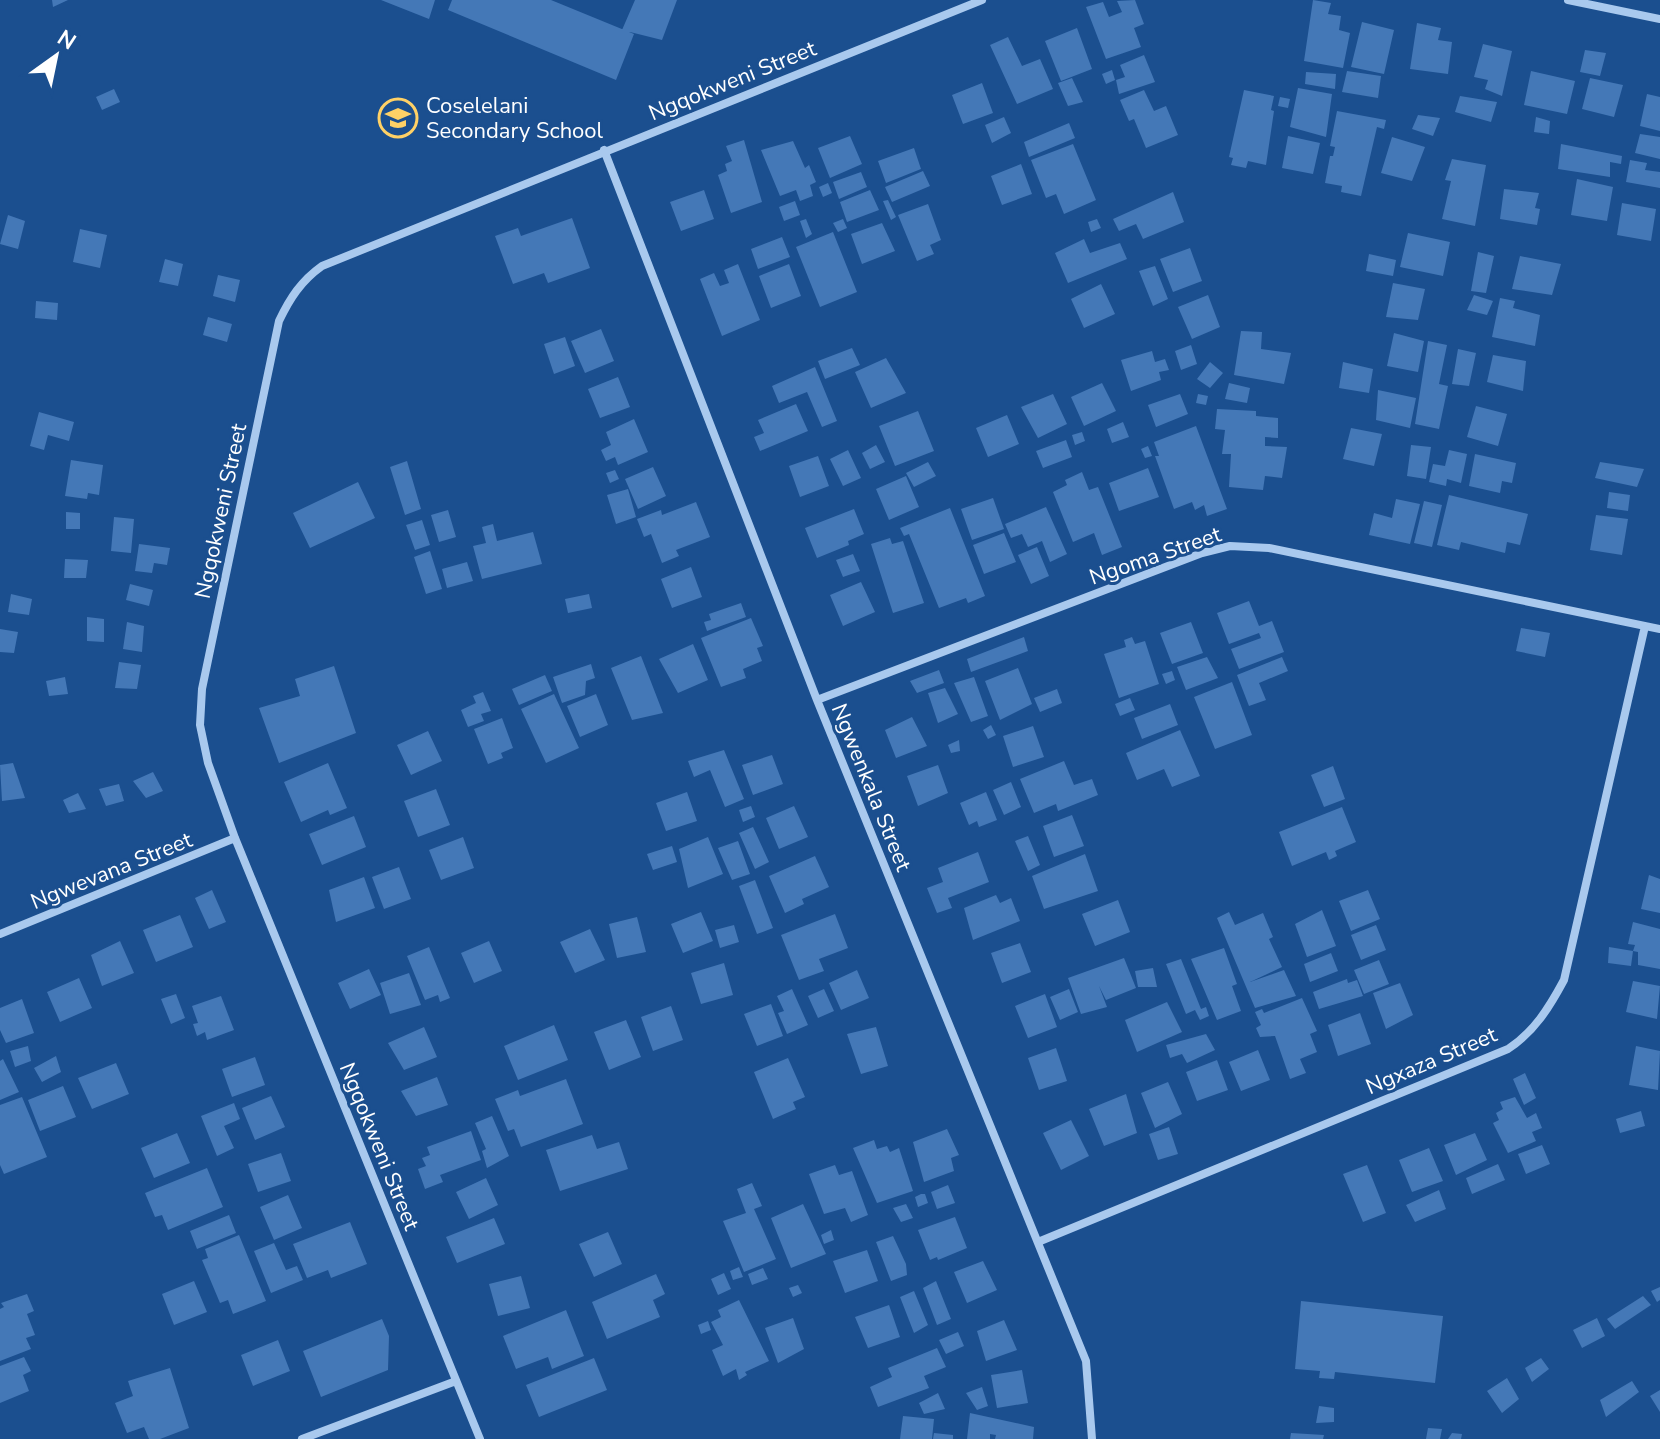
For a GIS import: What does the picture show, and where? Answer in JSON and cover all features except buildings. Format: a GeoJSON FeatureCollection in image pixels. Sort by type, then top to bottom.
{"type":"FeatureCollection","features":[{"type":"Feature","properties":{"kind":"street","name":"Ngqokweni Street"},"geometry":{"type":"LineString","coordinates":[[480,1439],[235,838],[205,751],[200,725],[202,689],[279,321],[291,296],[307,277],[322,266],[982,0]]}},
{"type":"Feature","properties":{"kind":"street"},"geometry":{"type":"LineString","coordinates":[[1568,0],[1660,19]]}},
{"type":"Feature","properties":{"kind":"street","name":"Ngwenkala Street"},"geometry":{"type":"LineString","coordinates":[[604,150],[817,700],[1086,1361],[1092,1439]]}},
{"type":"Feature","properties":{"kind":"street","name":"Ngoma Street"},"geometry":{"type":"LineString","coordinates":[[817,700],[1202,553],[1230,546],[1320,557],[1660,629]]}},
{"type":"Feature","properties":{"kind":"street","name":"Ngxaza Street"},"geometry":{"type":"LineString","coordinates":[[1038,1242],[1508,1049],[1536,1025],[1564,980],[1645,626]]}},
{"type":"Feature","properties":{"kind":"street","name":"Ngwevana Street"},"geometry":{"type":"LineString","coordinates":[[0,934],[235,838]]}},
{"type":"Feature","properties":{"kind":"street"},"geometry":{"type":"LineString","coordinates":[[302,1439],[456,1381]]}},
{"type":"Feature","properties":{"kind":"place","name":"Coselelani Secondary School"},"geometry":{"type":"Point","coordinates":[398,118]}}]}
